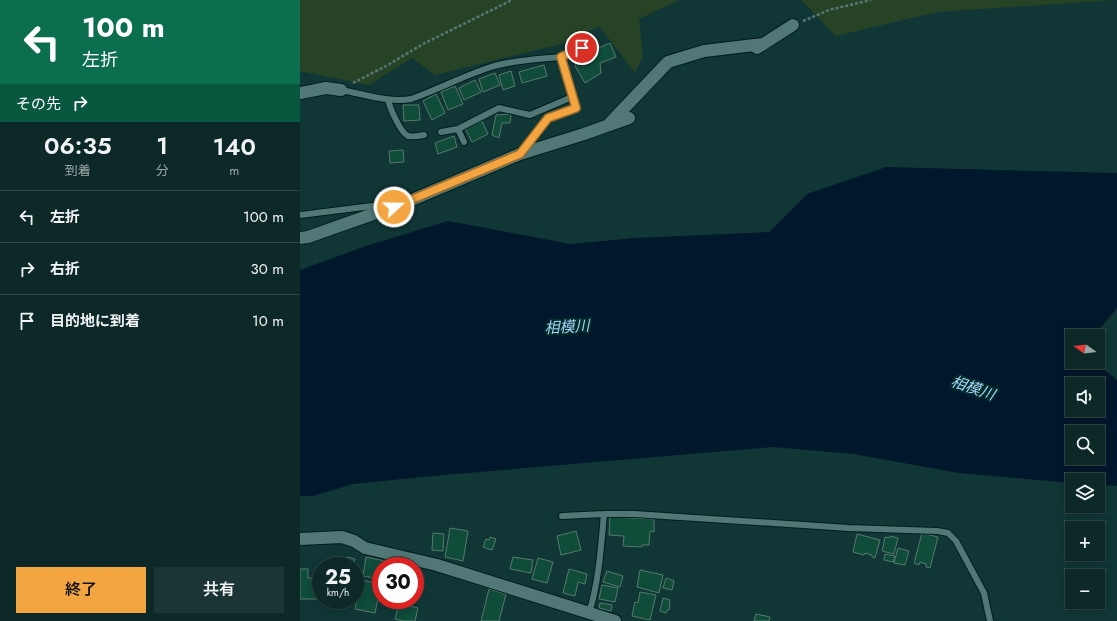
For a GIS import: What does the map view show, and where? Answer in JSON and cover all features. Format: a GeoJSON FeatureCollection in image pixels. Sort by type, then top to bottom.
{"type":"FeatureCollection","features":[{"type":"Feature","properties":{"kind":"street"},"geometry":{"type":"LineString","coordinates":[[747,54],[793,25]]}},
{"type":"Feature","properties":{"kind":"street"},"geometry":{"type":"LineString","coordinates":[[607,127],[668,62],[704,51],[763,44]]}},
{"type":"Feature","properties":{"kind":"street"},"geometry":{"type":"LineString","coordinates":[[300,93],[326,88],[341,90]]}},
{"type":"Feature","properties":{"kind":"street"},"geometry":{"type":"LineString","coordinates":[[300,238],[308,237],[407,202],[520,154],[607,127],[629,118]]}},
{"type":"Feature","properties":{"kind":"street"},"geometry":{"type":"LineString","coordinates":[[300,539],[342,537],[354,541],[365,548],[437,565],[586,615],[616,621]]}},
{"type":"Feature","properties":{"kind":"lane"},"geometry":{"type":"LineString","coordinates":[[341,90],[388,100],[411,100],[495,66],[561,57],[592,43]]}},
{"type":"Feature","properties":{"kind":"lane"},"geometry":{"type":"LineString","coordinates":[[520,154],[548,118],[576,108],[561,57]]}},
{"type":"Feature","properties":{"kind":"lane"},"geometry":{"type":"LineString","coordinates":[[441,132],[458,129],[499,108],[530,115],[572,97]]}},
{"type":"Feature","properties":{"kind":"lane"},"geometry":{"type":"LineString","coordinates":[[388,100],[403,133],[410,136],[424,135]]}},
{"type":"Feature","properties":{"kind":"lane"},"geometry":{"type":"LineString","coordinates":[[458,129],[464,142]]}},
{"type":"Feature","properties":{"kind":"lane"},"geometry":{"type":"LineString","coordinates":[[300,215],[407,202]]}},
{"type":"Feature","properties":{"kind":"lane"},"geometry":{"type":"LineString","coordinates":[[586,615],[594,598],[599,567],[604,514]]}},
{"type":"Feature","properties":{"kind":"lane"},"geometry":{"type":"LineString","coordinates":[[562,516],[634,514],[849,528],[937,531],[948,533],[956,541],[984,593],[990,621]]}},
{"type":"Feature","properties":{"kind":"path"},"geometry":{"type":"LineString","coordinates":[[341,90],[423,44],[512,0]]}},
{"type":"Feature","properties":{"kind":"path"},"geometry":{"type":"LineString","coordinates":[[793,25],[829,10],[871,0]]}},
{"type":"Feature","properties":{"kind":"green space"},"geometry":{"type":"Polygon","coordinates":[[[300,0],[679,0],[639,19],[643,56],[635,73],[599,26],[565,43],[435,75],[412,58],[369,85],[300,71],[300,0]]]}},
{"type":"Feature","properties":{"kind":"green space"},"geometry":{"type":"Polygon","coordinates":[[[801,0],[1114,0],[937,12],[836,36],[801,0]]]}},
{"type":"Feature","properties":{"kind":"water","name":"相模川"},"geometry":{"type":"Polygon","coordinates":[[[886,167],[1117,173],[1117,308],[1100,329],[1065,329],[1065,369],[1103,369],[1117,380],[1117,486],[1105,485],[1105,473],[1065,473],[1065,482],[959,473],[853,454],[773,447],[353,484],[313,496],[300,496],[300,270],[366,246],[448,221],[571,244],[634,238],[769,232],[807,194],[886,167]]]}},
{"type":"Feature","properties":{"kind":"building"},"geometry":{"type":"Polygon","coordinates":[[[610,43],[616,57],[600,63],[601,73],[585,83],[575,66],[582,55],[610,43]]]}},
{"type":"Feature","properties":{"kind":"building"},"geometry":{"type":"Polygon","coordinates":[[[544,65],[547,76],[522,83],[519,72],[544,65]]]}},
{"type":"Feature","properties":{"kind":"building"},"geometry":{"type":"Polygon","coordinates":[[[511,71],[515,86],[503,90],[499,75],[511,71]]]}},
{"type":"Feature","properties":{"kind":"building"},"geometry":{"type":"Polygon","coordinates":[[[495,73],[500,85],[483,92],[479,79],[495,73]]]}},
{"type":"Feature","properties":{"kind":"building"},"geometry":{"type":"Polygon","coordinates":[[[475,80],[481,92],[464,100],[459,88],[475,80]]]}},
{"type":"Feature","properties":{"kind":"building"},"geometry":{"type":"Polygon","coordinates":[[[455,86],[463,104],[448,110],[441,92],[455,86]]]}},
{"type":"Feature","properties":{"kind":"building"},"geometry":{"type":"Polygon","coordinates":[[[436,94],[445,113],[432,120],[423,101],[436,94]]]}},
{"type":"Feature","properties":{"kind":"building"},"geometry":{"type":"Polygon","coordinates":[[[403,105],[419,105],[420,120],[404,121],[403,105]]]}},
{"type":"Feature","properties":{"kind":"building"},"geometry":{"type":"Polygon","coordinates":[[[511,114],[510,123],[502,123],[499,138],[492,135],[496,115],[511,114]]]}},
{"type":"Feature","properties":{"kind":"building"},"geometry":{"type":"Polygon","coordinates":[[[482,121],[488,134],[472,142],[465,128],[482,121]]]}},
{"type":"Feature","properties":{"kind":"building"},"geometry":{"type":"Polygon","coordinates":[[[454,136],[457,147],[438,154],[435,143],[454,136]]]}},
{"type":"Feature","properties":{"kind":"building"},"geometry":{"type":"Polygon","coordinates":[[[403,150],[404,162],[390,163],[389,151],[403,150]]]}},
{"type":"Feature","properties":{"kind":"building"},"geometry":{"type":"Polygon","coordinates":[[[610,517],[654,519],[654,532],[650,531],[649,545],[642,545],[642,547],[623,546],[624,536],[609,535],[610,517]]]}},
{"type":"Feature","properties":{"kind":"building"},"geometry":{"type":"Polygon","coordinates":[[[450,528],[468,531],[463,561],[445,557],[450,528]]]}},
{"type":"Feature","properties":{"kind":"building"},"geometry":{"type":"Polygon","coordinates":[[[576,531],[581,550],[561,555],[557,536],[576,531]]]}},
{"type":"Feature","properties":{"kind":"building"},"geometry":{"type":"Polygon","coordinates":[[[433,533],[444,534],[443,551],[432,550],[433,533]]]}},
{"type":"Feature","properties":{"kind":"building"},"geometry":{"type":"Polygon","coordinates":[[[922,533],[938,537],[930,568],[926,567],[926,564],[920,562],[919,565],[914,563],[922,533]]]}},
{"type":"Feature","properties":{"kind":"building"},"geometry":{"type":"Polygon","coordinates":[[[857,534],[880,540],[875,558],[872,557],[872,555],[865,553],[864,555],[853,552],[857,534]]]}},
{"type":"Feature","properties":{"kind":"building"},"geometry":{"type":"Polygon","coordinates":[[[890,536],[898,538],[894,554],[882,551],[885,537],[890,538],[890,536]]]}},
{"type":"Feature","properties":{"kind":"building"},"geometry":{"type":"Polygon","coordinates":[[[490,537],[496,539],[492,550],[483,547],[486,539],[489,540],[490,537]]]}},
{"type":"Feature","properties":{"kind":"building"},"geometry":{"type":"Polygon","coordinates":[[[898,548],[909,551],[905,565],[894,563],[898,548]]]}},
{"type":"Feature","properties":{"kind":"building"},"geometry":{"type":"Polygon","coordinates":[[[885,554],[895,556],[893,562],[884,560],[885,554]]]}},
{"type":"Feature","properties":{"kind":"building"},"geometry":{"type":"Polygon","coordinates":[[[366,557],[372,558],[372,578],[364,576],[366,557]]]}},
{"type":"Feature","properties":{"kind":"building"},"geometry":{"type":"Polygon","coordinates":[[[513,557],[533,560],[531,573],[510,569],[513,557]]]}},
{"type":"Feature","properties":{"kind":"building"},"geometry":{"type":"Polygon","coordinates":[[[538,558],[553,562],[547,583],[532,579],[538,558]]]}},
{"type":"Feature","properties":{"kind":"building"},"geometry":{"type":"Polygon","coordinates":[[[300,569],[308,569],[308,578],[312,578],[312,599],[300,599],[300,569]]]}},
{"type":"Feature","properties":{"kind":"building"},"geometry":{"type":"Polygon","coordinates":[[[569,569],[587,574],[585,584],[578,582],[575,596],[563,593],[569,569]]]}},
{"type":"Feature","properties":{"kind":"building"},"geometry":{"type":"Polygon","coordinates":[[[640,570],[663,575],[659,593],[637,587],[640,570]]]}},
{"type":"Feature","properties":{"kind":"building"},"geometry":{"type":"Polygon","coordinates":[[[607,571],[623,576],[620,587],[603,582],[607,571]]]}},
{"type":"Feature","properties":{"kind":"building"},"geometry":{"type":"Polygon","coordinates":[[[666,578],[674,581],[672,590],[663,588],[666,578]]]}},
{"type":"Feature","properties":{"kind":"building"},"geometry":{"type":"Polygon","coordinates":[[[364,581],[372,582],[372,609],[376,609],[375,613],[355,609],[364,609],[364,581]]]}},
{"type":"Feature","properties":{"kind":"building"},"geometry":{"type":"Polygon","coordinates":[[[602,585],[618,588],[615,602],[599,599],[602,585]]]}},
{"type":"Feature","properties":{"kind":"building"},"geometry":{"type":"Polygon","coordinates":[[[489,589],[506,594],[499,621],[481,621],[489,589]]]}},
{"type":"Feature","properties":{"kind":"building"},"geometry":{"type":"Polygon","coordinates":[[[640,592],[656,595],[650,620],[632,616],[635,602],[638,603],[640,592]]]}},
{"type":"Feature","properties":{"kind":"building"},"geometry":{"type":"Polygon","coordinates":[[[663,598],[670,600],[669,610],[667,610],[666,613],[660,611],[663,598]]]}},
{"type":"Feature","properties":{"kind":"building"},"geometry":{"type":"Polygon","coordinates":[[[600,603],[612,605],[611,611],[599,608],[600,603]]]}},
{"type":"Feature","properties":{"kind":"building"},"geometry":{"type":"Polygon","coordinates":[[[398,609],[418,609],[415,621],[395,619],[398,609]]]}},
{"type":"Feature","properties":{"kind":"building"},"geometry":{"type":"Polygon","coordinates":[[[756,614],[770,617],[769,621],[754,621],[756,614]]]}},
{"type":"Feature","properties":{"kind":"route"},"geometry":{"type":"LineString","coordinates":[[394,207],[520,154],[526,144],[548,118],[576,108],[561,57],[582,48]]}}]}
